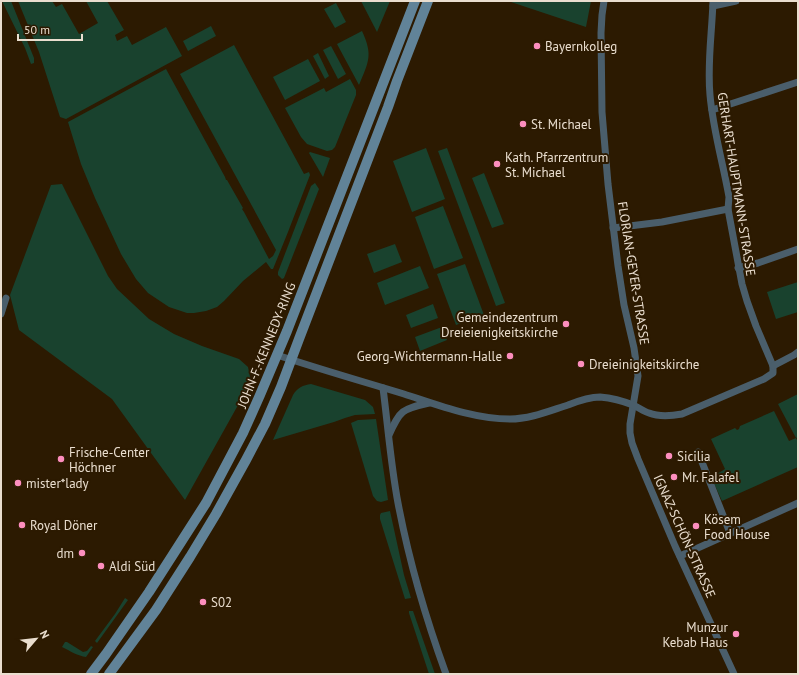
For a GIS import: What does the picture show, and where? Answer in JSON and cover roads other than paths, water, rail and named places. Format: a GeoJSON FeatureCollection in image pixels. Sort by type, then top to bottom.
{"type":"FeatureCollection","features":[{"type":"Feature","properties":{"kind":"main road","name":"JOHN-F.-KENNEDY-RING"},"geometry":{"type":"LineString","coordinates":[[91,674],[149,592],[206,503],[243,433],[287,331],[415,1]]}},
{"type":"Feature","properties":{"kind":"main road"},"geometry":{"type":"LineString","coordinates":[[109,674],[135,640],[164,597],[216,514],[246,460],[282,387],[388,107],[396,82],[428,1]]}},
{"type":"Feature","properties":{"kind":"street","name":"FLORIAN-GEYER-STRASSE"},"geometry":{"type":"LineString","coordinates":[[604,1],[601,33],[602,112],[613,228],[624,305],[638,376],[633,405]]}},
{"type":"Feature","properties":{"kind":"street"},"geometry":{"type":"LineString","coordinates":[[713,4],[736,1]]}},
{"type":"Feature","properties":{"kind":"street","name":"GERHART-HAUPTMANN-STRASSE"},"geometry":{"type":"LineString","coordinates":[[713,4],[709,79],[712,110],[729,197],[728,209],[738,268],[747,301],[774,366]]}},
{"type":"Feature","properties":{"kind":"street"},"geometry":{"type":"LineString","coordinates":[[712,110],[798,82]]}},
{"type":"Feature","properties":{"kind":"street"},"geometry":{"type":"LineString","coordinates":[[613,228],[662,222],[728,209]]}},
{"type":"Feature","properties":{"kind":"street"},"geometry":{"type":"LineString","coordinates":[[738,268],[758,264],[798,249]]}},
{"type":"Feature","properties":{"kind":"street"},"geometry":{"type":"LineString","coordinates":[[1,314],[6,298]]}},
{"type":"Feature","properties":{"kind":"street"},"geometry":{"type":"LineString","coordinates":[[277,355],[431,403],[482,417],[521,419],[532,417],[590,398],[600,397],[633,405],[648,413],[674,416],[764,379],[773,373],[774,366],[798,352]]}},
{"type":"Feature","properties":{"kind":"street"},"geometry":{"type":"LineString","coordinates":[[383,388],[397,496],[407,543],[424,608],[446,674]]}},
{"type":"Feature","properties":{"kind":"street"},"geometry":{"type":"LineString","coordinates":[[389,436],[395,422],[403,412],[411,407],[431,403]]}},
{"type":"Feature","properties":{"kind":"street","name":"IGNAZ-SCHÖN-STRASSE"},"geometry":{"type":"LineString","coordinates":[[633,405],[630,432],[632,443],[638,459],[734,674]]}},
{"type":"Feature","properties":{"kind":"street"},"geometry":{"type":"LineString","coordinates":[[698,452],[730,533]]}},
{"type":"Feature","properties":{"kind":"street"},"geometry":{"type":"LineString","coordinates":[[680,556],[798,503]]}},
{"type":"Feature","properties":{"kind":"place","name":"Bayernkolleg"},"geometry":{"type":"Point","coordinates":[537,46]}},
{"type":"Feature","properties":{"kind":"place","name":"St. Michael"},"geometry":{"type":"Point","coordinates":[523,124]}},
{"type":"Feature","properties":{"kind":"place","name":"Kath. Pfarrzentrum St. Michael"},"geometry":{"type":"Point","coordinates":[497,164]}},
{"type":"Feature","properties":{"kind":"place","name":"Gemeindezentrum Dreieienigkeitskirche"},"geometry":{"type":"Point","coordinates":[566,324]}},
{"type":"Feature","properties":{"kind":"place","name":"Georg-Wichtermann-Halle"},"geometry":{"type":"Point","coordinates":[510,356]}},
{"type":"Feature","properties":{"kind":"place","name":"Dreieinigkeitskirche"},"geometry":{"type":"Point","coordinates":[581,364]}},
{"type":"Feature","properties":{"kind":"place","name":"Sicilia"},"geometry":{"type":"Point","coordinates":[669,456]}},
{"type":"Feature","properties":{"kind":"place","name":"Frische-Center Höchner"},"geometry":{"type":"Point","coordinates":[61,459]}},
{"type":"Feature","properties":{"kind":"place","name":"Mr. Falafel"},"geometry":{"type":"Point","coordinates":[674,477]}},
{"type":"Feature","properties":{"kind":"place","name":"mister*lady"},"geometry":{"type":"Point","coordinates":[18,483]}},
{"type":"Feature","properties":{"kind":"place","name":"Royal Döner"},"geometry":{"type":"Point","coordinates":[22,525]}},
{"type":"Feature","properties":{"kind":"place","name":"Kösem Food House"},"geometry":{"type":"Point","coordinates":[696,526]}},
{"type":"Feature","properties":{"kind":"place","name":"dm"},"geometry":{"type":"Point","coordinates":[82,553]}},
{"type":"Feature","properties":{"kind":"place","name":"Aldi Süd"},"geometry":{"type":"Point","coordinates":[101,566]}},
{"type":"Feature","properties":{"kind":"place","name":"S02"},"geometry":{"type":"Point","coordinates":[203,602]}},
{"type":"Feature","properties":{"kind":"place","name":"Munzur Kebab Haus"},"geometry":{"type":"Point","coordinates":[736,634]}}]}
